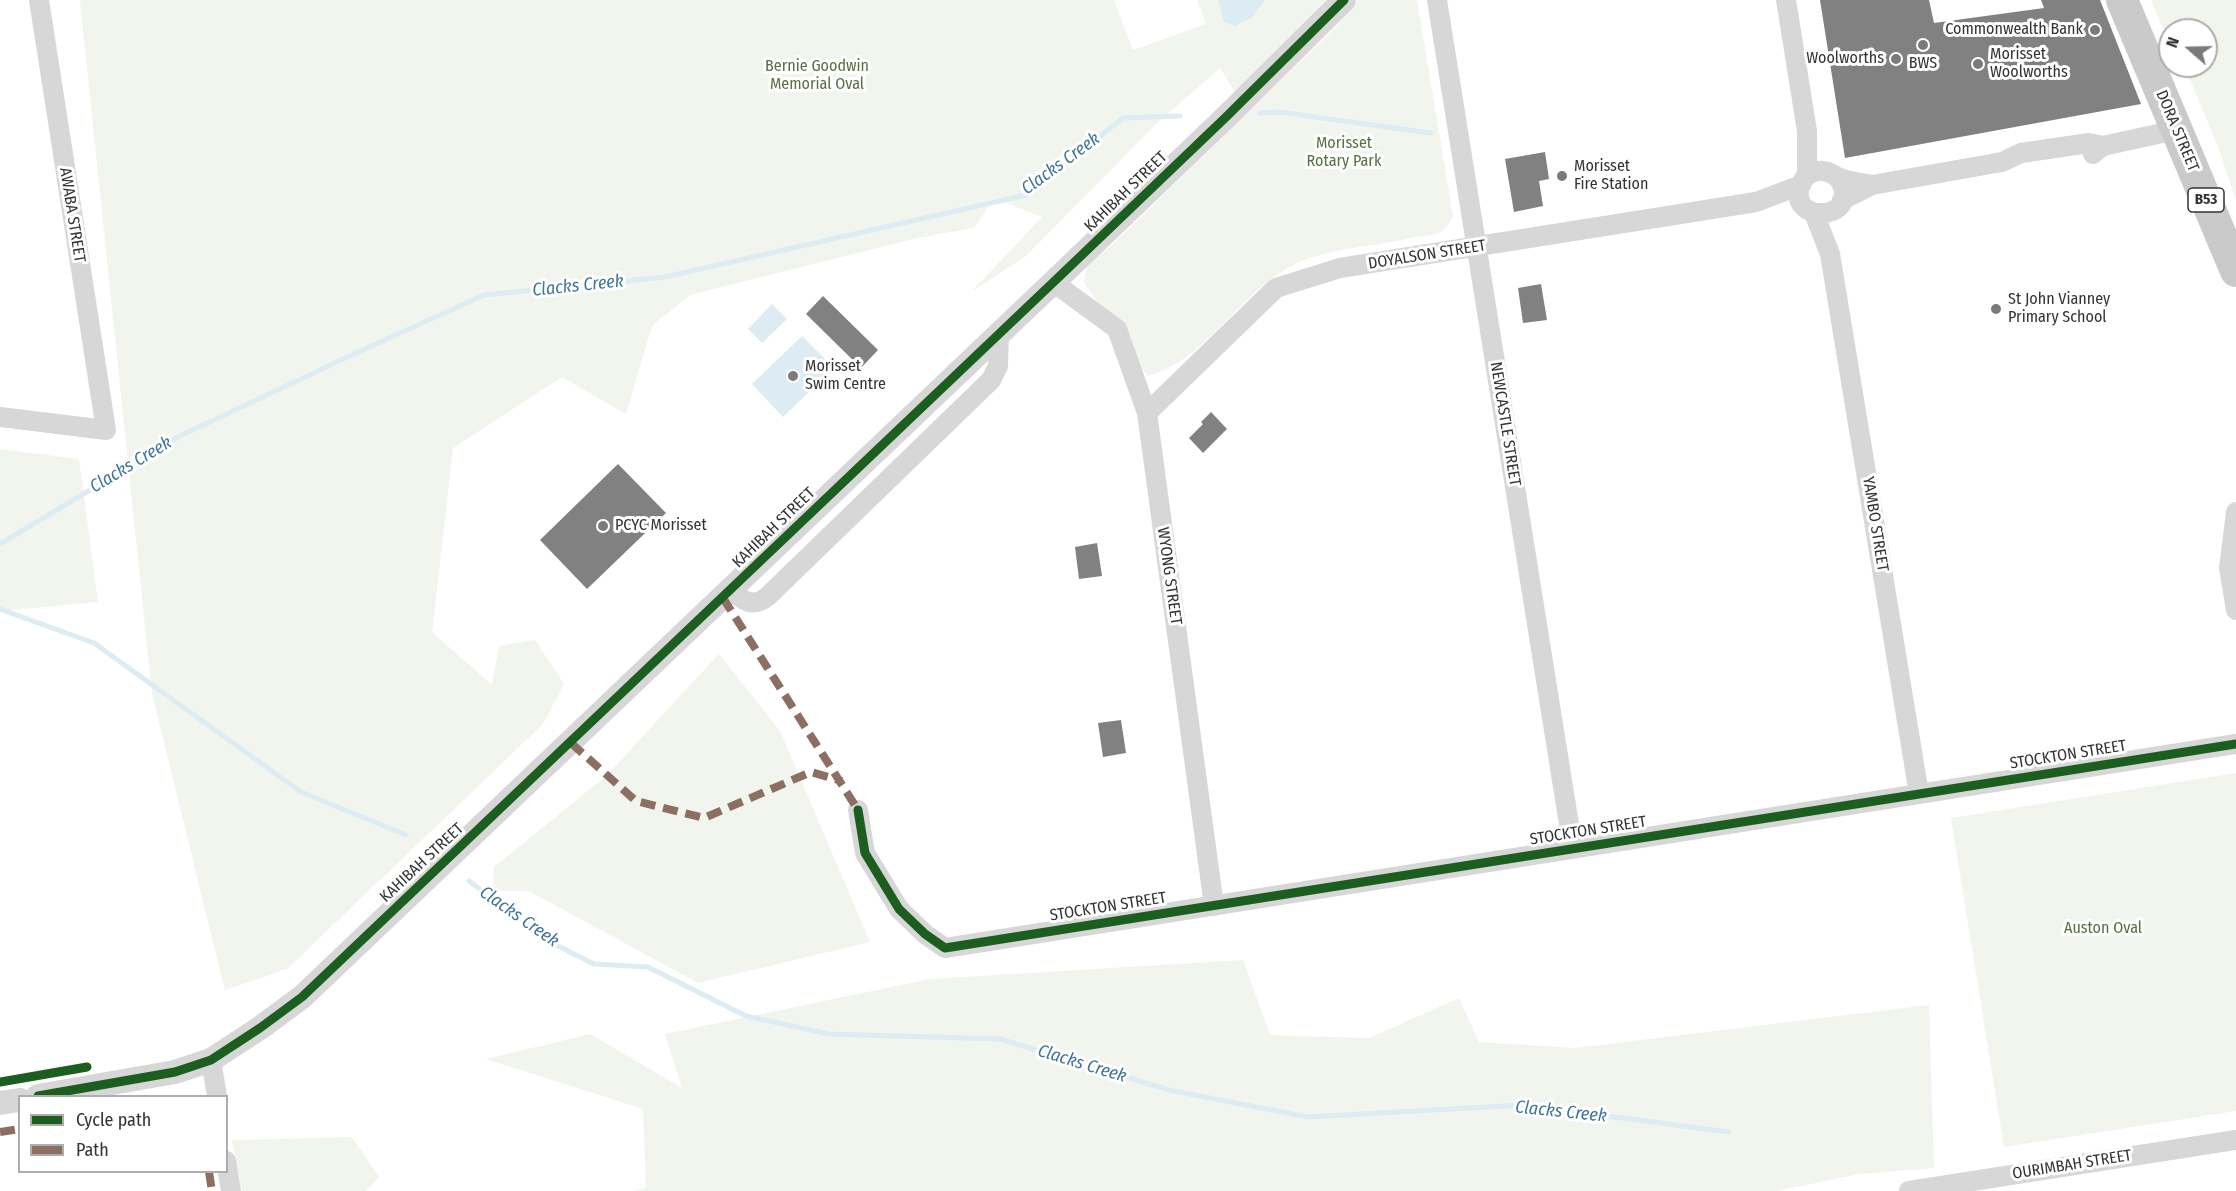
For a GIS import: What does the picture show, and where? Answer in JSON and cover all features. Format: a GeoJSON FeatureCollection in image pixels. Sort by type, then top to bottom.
{"type":"FeatureCollection","features":[{"type":"Feature","properties":{"kind":"main road","name":"DORA STREET"},"geometry":{"type":"LineString","coordinates":[[2127,8],[2236,271]]}},
{"type":"Feature","properties":{"kind":"street","name":"AWABA STREET"},"geometry":{"type":"LineString","coordinates":[[0,417],[106,430],[39,0]]}},
{"type":"Feature","properties":{"kind":"street","name":"KAHIBAH STREET"},"geometry":{"type":"LineString","coordinates":[[211,1060],[302,997],[1226,117],[1344,0]]}},
{"type":"Feature","properties":{"kind":"street","name":"NEWCASTLE STREET"},"geometry":{"type":"LineString","coordinates":[[1437,0],[1573,849]]}},
{"type":"Feature","properties":{"kind":"street"},"geometry":{"type":"LineString","coordinates":[[1786,0],[1807,131],[1804,180],[1800,196],[1809,210]]}},
{"type":"Feature","properties":{"kind":"street","name":"DOYALSON STREET"},"geometry":{"type":"LineString","coordinates":[[1756,202],[1826,214],[1872,185],[2002,162],[2022,166],[2090,155],[2103,146],[2176,130]]}},
{"type":"Feature","properties":{"kind":"street"},"geometry":{"type":"LineString","coordinates":[[1807,131],[1843,188],[1839,205]]}},
{"type":"Feature","properties":{"kind":"street","name":"DOYALSON STREET"},"geometry":{"type":"LineString","coordinates":[[1147,413],[1276,288],[1340,268],[1756,202],[1818,171],[1872,185]]}},
{"type":"Feature","properties":{"kind":"street","name":"YAMBO STREET"},"geometry":{"type":"LineString","coordinates":[[1830,254],[1839,205]]}},
{"type":"Feature","properties":{"kind":"street","name":"YAMBO STREET"},"geometry":{"type":"LineString","coordinates":[[1809,210],[1830,254],[1919,794]]}},
{"type":"Feature","properties":{"kind":"street","name":"WYONG STREET"},"geometry":{"type":"LineString","coordinates":[[1053,282],[1117,329],[1147,413],[1214,906]]}},
{"type":"Feature","properties":{"kind":"street"},"geometry":{"type":"LineString","coordinates":[[2236,512],[2229,568],[2236,610]]}},
{"type":"Feature","properties":{"kind":"street","name":"STOCKTON STREET"},"geometry":{"type":"LineString","coordinates":[[858,810],[865,853],[899,909],[925,934],[945,948],[2236,744]]}},
{"type":"Feature","properties":{"kind":"street"},"geometry":{"type":"LineString","coordinates":[[44,1095],[175,1072],[211,1060],[217,1095]]}},
{"type":"Feature","properties":{"kind":"street"},"geometry":{"type":"LineString","coordinates":[[0,1103],[18,1100]]}},
{"type":"Feature","properties":{"kind":"street","name":"OURIMBAH STREET"},"geometry":{"type":"LineString","coordinates":[[1909,1191],[2236,1140]]}},
{"type":"Feature","properties":{"kind":"street"},"geometry":{"type":"LineString","coordinates":[[228,1173],[231,1191]]}},
{"type":"Feature","properties":{"kind":"green space","name":"Bernie Goodwin Memorial Oval"},"geometry":{"type":"Polygon","coordinates":[[[80,0],[1114,0],[1133,50],[1206,24],[1197,0],[1326,0],[1236,94],[1220,68],[1154,126],[1026,256],[971,292],[1042,217],[994,198],[974,228],[918,238],[690,295],[652,326],[626,414],[562,377],[453,448],[432,632],[492,685],[499,646],[535,640],[564,684],[543,724],[287,969],[225,990],[152,694],[80,0]]]}},
{"type":"Feature","properties":{"kind":"green space","name":"Morisset Rotary Park"},"geometry":{"type":"Polygon","coordinates":[[[1358,0],[1417,0],[1453,216],[1444,229],[1437,233],[1314,257],[1279,273],[1190,354],[1170,367],[1148,376],[1141,368],[1130,336],[1100,305],[1084,283],[1087,265],[1111,246],[1336,27],[1358,0]]]}},
{"type":"Feature","properties":{"kind":"green space"},"geometry":{"type":"Polygon","coordinates":[[[2151,0],[2236,0],[2236,200],[2218,147],[2189,78],[2218,78],[2218,18],[2159,18],[2151,0]]]}},
{"type":"Feature","properties":{"kind":"green space"},"geometry":{"type":"Polygon","coordinates":[[[0,449],[79,459],[98,602],[0,611],[0,449]]]}},
{"type":"Feature","properties":{"kind":"green space"},"geometry":{"type":"Polygon","coordinates":[[[719,654],[780,731],[870,942],[698,983],[529,891],[493,891],[494,867],[606,776],[719,654]]]}},
{"type":"Feature","properties":{"kind":"green space","name":"Auston Oval"},"geometry":{"type":"Polygon","coordinates":[[[2236,773],[2236,1111],[2004,1147],[1951,818],[2236,773]]]}},
{"type":"Feature","properties":{"kind":"green space"},"geometry":{"type":"Polygon","coordinates":[[[1243,960],[1270,1035],[1369,1038],[1459,998],[1479,1042],[1575,1048],[1929,1005],[1934,1168],[1859,1174],[1777,1191],[633,1191],[646,1188],[643,1109],[486,1059],[590,1034],[682,1088],[665,1034],[930,979],[1243,960]]]}},
{"type":"Feature","properties":{"kind":"green space"},"geometry":{"type":"Polygon","coordinates":[[[352,1137],[379,1177],[366,1191],[242,1191],[232,1140],[352,1137]]]}},
{"type":"Feature","properties":{"kind":"shaded area"},"geometry":{"type":"Polygon","coordinates":[[[1218,0],[1265,0],[1251,18],[1235,26],[1224,22],[1218,0]]]}},
{"type":"Feature","properties":{"kind":"shaded area"},"geometry":{"type":"Polygon","coordinates":[[[772,304],[787,319],[762,343],[748,329],[772,304]]]}},
{"type":"Feature","properties":{"kind":"shaded area","name":"Morisset Swim Centre"},"geometry":{"type":"Polygon","coordinates":[[[802,336],[834,368],[783,417],[752,384],[802,336]]]}},
{"type":"Feature","properties":{"kind":"building","name":"Morisset Woolworths"},"geometry":{"type":"Polygon","coordinates":[[[1820,0],[1929,0],[1934,23],[2044,8],[2041,0],[2100,0],[2141,104],[1845,158],[1820,0]]]}},
{"type":"Feature","properties":{"kind":"building"},"geometry":{"type":"Polygon","coordinates":[[[1545,152],[1549,179],[1539,181],[1543,206],[1514,212],[1505,159],[1545,152]]]}},
{"type":"Feature","properties":{"kind":"building"},"geometry":{"type":"Polygon","coordinates":[[[1541,284],[1547,320],[1523,323],[1518,288],[1541,284]]]}},
{"type":"Feature","properties":{"kind":"building"},"geometry":{"type":"Polygon","coordinates":[[[823,296],[878,350],[861,368],[806,314],[823,296]]]}},
{"type":"Feature","properties":{"kind":"building"},"geometry":{"type":"Polygon","coordinates":[[[1211,412],[1227,429],[1203,453],[1189,438],[1211,412]]]}},
{"type":"Feature","properties":{"kind":"building","name":"PCYC Morisset"},"geometry":{"type":"Polygon","coordinates":[[[618,464],[666,513],[587,589],[540,540],[618,464]]]}},
{"type":"Feature","properties":{"kind":"building"},"geometry":{"type":"Polygon","coordinates":[[[1097,543],[1102,576],[1079,579],[1075,547],[1097,543]]]}},
{"type":"Feature","properties":{"kind":"building"},"geometry":{"type":"Polygon","coordinates":[[[1121,720],[1126,753],[1103,757],[1098,723],[1121,720]]]}},
{"type":"Feature","properties":{"kind":"waterway","name":"Clacks Creek"},"geometry":{"type":"LineString","coordinates":[[1260,113],[1279,112],[1431,133]]}},
{"type":"Feature","properties":{"kind":"waterway","name":"Clacks Creek"},"geometry":{"type":"LineString","coordinates":[[0,544],[180,436],[484,295],[665,277],[1026,195],[1123,118],[1180,116]]}},
{"type":"Feature","properties":{"kind":"waterway","name":"Clacks Creek"},"geometry":{"type":"LineString","coordinates":[[0,609],[94,643],[301,792],[406,835]]}},
{"type":"Feature","properties":{"kind":"waterway","name":"Clacks Creek"},"geometry":{"type":"LineString","coordinates":[[469,881],[550,942],[594,964],[648,967],[746,1016],[829,1034],[1000,1039],[1169,1090],[1308,1117],[1523,1105],[1729,1132]]}},
{"type":"Feature","properties":{"kind":"marked path"},"geometry":{"type":"LineString","coordinates":[[723,598],[858,810]]}},
{"type":"Feature","properties":{"kind":"marked path"},"geometry":{"type":"LineString","coordinates":[[571,743],[636,801],[704,818],[811,772],[842,781]]}},
{"type":"Feature","properties":{"kind":"marked path"},"geometry":{"type":"LineString","coordinates":[[0,1132],[18,1129]]}},
{"type":"Feature","properties":{"kind":"marked path"},"geometry":{"type":"LineString","coordinates":[[209,1173],[212,1191]]}},
{"type":"Feature","properties":{"kind":"cycle path"},"geometry":{"type":"LineString","coordinates":[[44,1095],[175,1072],[211,1060],[302,997],[1062,274],[1344,0]]}},
{"type":"Feature","properties":{"kind":"cycle path"},"geometry":{"type":"LineString","coordinates":[[858,810],[865,853],[899,909],[925,934],[945,948],[2236,744]]}},
{"type":"Feature","properties":{"kind":"cycle path"},"geometry":{"type":"LineString","coordinates":[[0,1082],[87,1067]]}},
{"type":"Feature","properties":{"kind":"place","name":"Commonwealth Bank"},"geometry":{"type":"Point","coordinates":[2095,30]}},
{"type":"Feature","properties":{"kind":"place","name":"BWS"},"geometry":{"type":"Point","coordinates":[1923,45]}},
{"type":"Feature","properties":{"kind":"place","name":"Woolworths"},"geometry":{"type":"Point","coordinates":[1896,59]}},
{"type":"Feature","properties":{"kind":"place","name":"Morisset Woolworths"},"geometry":{"type":"Point","coordinates":[1978,64]}},
{"type":"Feature","properties":{"kind":"place","name":"Morisset Fire Station"},"geometry":{"type":"Point","coordinates":[1562,176]}},
{"type":"Feature","properties":{"kind":"place","name":"St John Vianney Primary School"},"geometry":{"type":"Point","coordinates":[1996,309]}},
{"type":"Feature","properties":{"kind":"place","name":"Morisset Swim Centre"},"geometry":{"type":"Point","coordinates":[793,376]}},
{"type":"Feature","properties":{"kind":"place","name":"PCYC Morisset"},"geometry":{"type":"Point","coordinates":[603,526]}}]}
